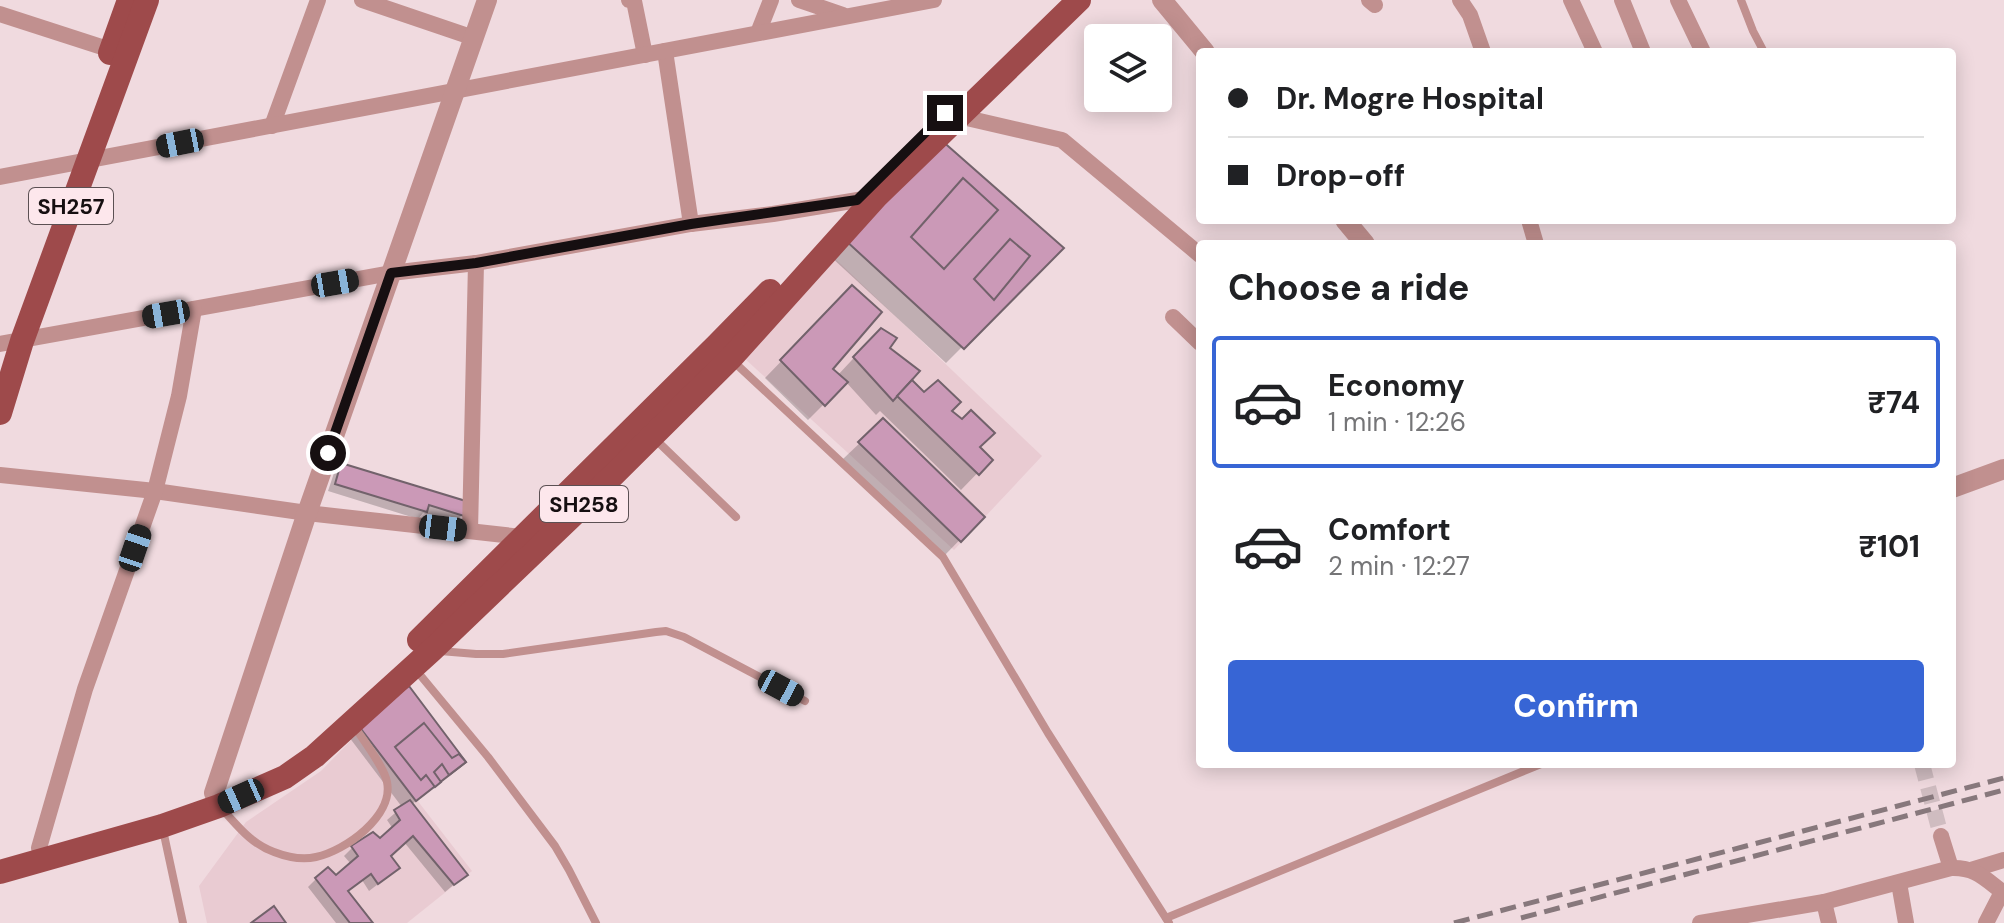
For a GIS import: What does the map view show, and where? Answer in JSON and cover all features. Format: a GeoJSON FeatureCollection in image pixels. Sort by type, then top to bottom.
{"type":"FeatureCollection","features":[{"type":"Feature","properties":{"kind":"main road","name":"SH257"},"geometry":{"type":"LineString","coordinates":[[79,163],[111,50],[129,0]]}},
{"type":"Feature","properties":{"kind":"main road","name":"SH257"},"geometry":{"type":"LineString","coordinates":[[0,413],[7,347],[147,0]]}},
{"type":"Feature","properties":{"kind":"main road","name":"SH258"},"geometry":{"type":"LineString","coordinates":[[0,872],[162,826],[216,800],[301,749],[403,656],[866,199],[1060,0]]}},
{"type":"Feature","properties":{"kind":"main road","name":"SH258"},"geometry":{"type":"LineString","coordinates":[[0,858],[216,800],[285,777],[315,756],[432,650],[573,515],[731,358],[866,199],[1079,0]]}},
{"type":"Feature","properties":{"kind":"street"},"geometry":{"type":"LineString","coordinates":[[272,126],[318,0]]}},
{"type":"Feature","properties":{"kind":"street"},"geometry":{"type":"LineString","coordinates":[[362,0],[474,38]]}},
{"type":"Feature","properties":{"kind":"street"},"geometry":{"type":"LineString","coordinates":[[216,800],[307,513],[487,0]]}},
{"type":"Feature","properties":{"kind":"street"},"geometry":{"type":"LineString","coordinates":[[629,0],[634,1],[645,55]]}},
{"type":"Feature","properties":{"kind":"street"},"geometry":{"type":"LineString","coordinates":[[758,33],[771,0]]}},
{"type":"Feature","properties":{"kind":"street"},"geometry":{"type":"LineString","coordinates":[[799,0],[847,16]]}},
{"type":"Feature","properties":{"kind":"street"},"geometry":{"type":"LineString","coordinates":[[0,177],[934,0]]}},
{"type":"Feature","properties":{"kind":"street"},"geometry":{"type":"LineString","coordinates":[[1460,0],[1470,15],[1482,48]]}},
{"type":"Feature","properties":{"kind":"street"},"geometry":{"type":"LineString","coordinates":[[1571,0],[1593,48]]}},
{"type":"Feature","properties":{"kind":"street"},"geometry":{"type":"LineString","coordinates":[[1622,0],[1641,48]]}},
{"type":"Feature","properties":{"kind":"street"},"geometry":{"type":"LineString","coordinates":[[1678,0],[1701,48]]}},
{"type":"Feature","properties":{"kind":"street"},"geometry":{"type":"LineString","coordinates":[[1168,2],[1202,48]]}},
{"type":"Feature","properties":{"kind":"street"},"geometry":{"type":"LineString","coordinates":[[0,14],[111,50]]}},
{"type":"Feature","properties":{"kind":"street"},"geometry":{"type":"LineString","coordinates":[[665,51],[691,224]]}},
{"type":"Feature","properties":{"kind":"street"},"geometry":{"type":"LineString","coordinates":[[958,116],[1062,140],[1196,252]]}},
{"type":"Feature","properties":{"kind":"street"},"geometry":{"type":"LineString","coordinates":[[7,347],[391,273],[476,263],[691,224],[866,199]]}},
{"type":"Feature","properties":{"kind":"street"},"geometry":{"type":"LineString","coordinates":[[1348,224],[1362,240]]}},
{"type":"Feature","properties":{"kind":"street"},"geometry":{"type":"LineString","coordinates":[[470,531],[476,263]]}},
{"type":"Feature","properties":{"kind":"street"},"geometry":{"type":"LineString","coordinates":[[39,848],[85,689],[155,491],[179,396],[194,309]]}},
{"type":"Feature","properties":{"kind":"street"},"geometry":{"type":"LineString","coordinates":[[1173,317],[1196,339]]}},
{"type":"Feature","properties":{"kind":"street"},"geometry":{"type":"LineString","coordinates":[[1956,487],[2004,469]]}},
{"type":"Feature","properties":{"kind":"street"},"geometry":{"type":"LineString","coordinates":[[0,475],[522,537]]}},
{"type":"Feature","properties":{"kind":"street"},"geometry":{"type":"LineString","coordinates":[[1941,836],[1951,868]]}},
{"type":"Feature","properties":{"kind":"street"},"geometry":{"type":"LineString","coordinates":[[1971,870],[2004,860]]}},
{"type":"Feature","properties":{"kind":"street"},"geometry":{"type":"LineString","coordinates":[[1700,923],[1824,902],[1951,868],[1971,870],[2003,892],[1986,923]]}},
{"type":"Feature","properties":{"kind":"street"},"geometry":{"type":"LineString","coordinates":[[1899,883],[1906,923]]}},
{"type":"Feature","properties":{"kind":"street"},"geometry":{"type":"LineString","coordinates":[[1824,902],[1829,923]]}},
{"type":"Feature","properties":{"kind":"lane"},"geometry":{"type":"LineString","coordinates":[[1741,0],[1762,48]]}},
{"type":"Feature","properties":{"kind":"lane"},"geometry":{"type":"LineString","coordinates":[[731,358],[943,557],[1048,733],[1167,920],[1531,768]]}},
{"type":"Feature","properties":{"kind":"lane"},"geometry":{"type":"LineString","coordinates":[[652,436],[736,517]]}},
{"type":"Feature","properties":{"kind":"lane"},"geometry":{"type":"LineString","coordinates":[[432,650],[503,654],[666,631],[684,637],[805,701]]}},
{"type":"Feature","properties":{"kind":"lane"},"geometry":{"type":"LineString","coordinates":[[413,666],[488,757],[555,846],[596,923]]}},
{"type":"Feature","properties":{"kind":"lane"},"geometry":{"type":"LineString","coordinates":[[216,800],[253,842],[275,853],[302,858],[340,848],[373,822],[381,811],[388,790],[384,773],[352,723]]}},
{"type":"Feature","properties":{"kind":"lane"},"geometry":{"type":"LineString","coordinates":[[162,826],[183,923]]}},
{"type":"Feature","properties":{"kind":"shaded area"},"geometry":{"type":"Polygon","coordinates":[[[826,250],[1042,456],[954,550],[731,346],[826,250]]]}},
{"type":"Feature","properties":{"kind":"shaded area"},"geometry":{"type":"Polygon","coordinates":[[[362,729],[472,871],[407,923],[207,923],[199,886],[246,822],[321,771],[362,729]]]}},
{"type":"Feature","properties":{"kind":"building"},"geometry":{"type":"Polygon","coordinates":[[[940,139],[1064,248],[964,349],[844,239],[940,139]]]}},
{"type":"Feature","properties":{"kind":"building"},"geometry":{"type":"Polygon","coordinates":[[[963,178],[998,210],[944,269],[911,237],[963,178]]]}},
{"type":"Feature","properties":{"kind":"building"},"geometry":{"type":"Polygon","coordinates":[[[1010,239],[1030,256],[994,300],[974,279],[1010,239]]]}},
{"type":"Feature","properties":{"kind":"building"},"geometry":{"type":"Polygon","coordinates":[[[852,285],[882,312],[833,369],[848,382],[825,406],[780,360],[852,285]]]}},
{"type":"Feature","properties":{"kind":"building"},"geometry":{"type":"Polygon","coordinates":[[[881,328],[897,338],[890,348],[920,371],[893,401],[853,357],[881,328]]]}},
{"type":"Feature","properties":{"kind":"building"},"geometry":{"type":"Polygon","coordinates":[[[912,380],[924,392],[938,380],[961,402],[952,411],[962,419],[971,410],[995,433],[980,447],[993,460],[979,475],[897,396],[912,380]]]}},
{"type":"Feature","properties":{"kind":"building"},"geometry":{"type":"Polygon","coordinates":[[[883,418],[985,517],[961,542],[858,442],[883,418]]]}},
{"type":"Feature","properties":{"kind":"building"},"geometry":{"type":"Polygon","coordinates":[[[341,463],[469,502],[464,516],[429,505],[427,512],[335,484],[341,463]]]}},
{"type":"Feature","properties":{"kind":"building"},"geometry":{"type":"Polygon","coordinates":[[[409,686],[466,762],[416,801],[358,725],[409,686]]]}},
{"type":"Feature","properties":{"kind":"building"},"geometry":{"type":"Polygon","coordinates":[[[424,723],[452,758],[459,754],[466,762],[449,775],[442,764],[434,772],[441,782],[435,787],[426,775],[421,780],[395,747],[424,723]]]}},
{"type":"Feature","properties":{"kind":"building"},"geometry":{"type":"Polygon","coordinates":[[[410,800],[468,875],[454,885],[413,836],[391,856],[400,868],[378,884],[371,874],[348,891],[373,923],[350,923],[315,878],[328,867],[336,875],[358,856],[351,846],[373,832],[380,838],[400,820],[394,810],[410,800]]]}},
{"type":"Feature","properties":{"kind":"building"},"geometry":{"type":"Polygon","coordinates":[[[274,906],[286,923],[251,923],[274,906]]]}},
{"type":"Feature","properties":{"kind":"tunnel"},"geometry":{"type":"LineString","coordinates":[[1923,768],[1941,836]]}},
{"type":"Feature","properties":{"kind":"railway"},"geometry":{"type":"LineString","coordinates":[[1454,923],[2004,778]]}},
{"type":"Feature","properties":{"kind":"railway"},"geometry":{"type":"LineString","coordinates":[[1521,918],[2004,790]]}},
{"type":"Feature","properties":{"kind":"route"},"geometry":{"type":"LineString","coordinates":[[328,453],[391,273],[476,263],[691,224],[857,200],[945,113]]}}]}
